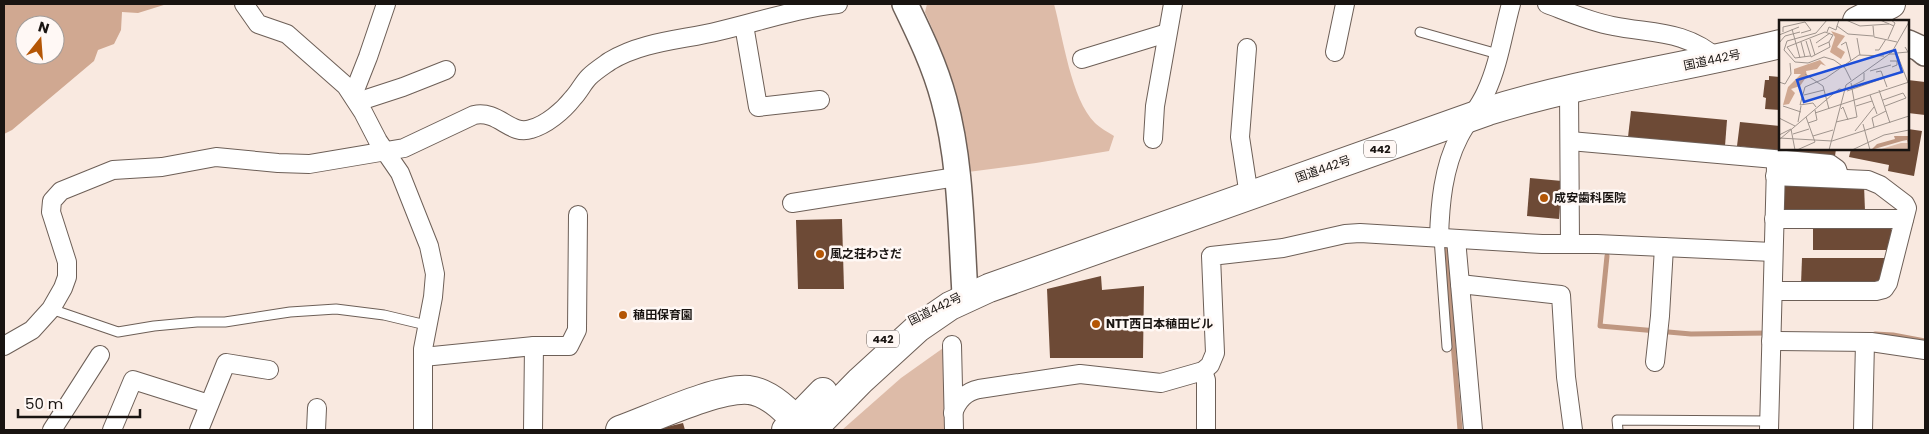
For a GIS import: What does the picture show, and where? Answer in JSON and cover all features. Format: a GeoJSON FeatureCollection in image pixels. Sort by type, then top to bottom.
{"type":"FeatureCollection","features":[{"type":"Feature","properties":{"kind":"highway"},"geometry":{"type":"LineString","coordinates":[[1859,20],[1891,4]]}},
{"type":"Feature","properties":{"kind":"highway","name":"国道442号"},"geometry":{"type":"LineString","coordinates":[[620,430],[700,400],[734,390],[750,390],[760,394],[782,407],[799,428],[838,378],[883,339],[938,305],[1515,102],[1779,44]]}},
{"type":"Feature","properties":{"kind":"street"},"geometry":{"type":"LineString","coordinates":[[355,98],[386,4]]}},
{"type":"Feature","properties":{"kind":"street"},"geometry":{"type":"LineString","coordinates":[[4,346],[32,330],[59,297],[67,277],[67,262],[50,212],[52,201],[61,191],[113,170],[162,167],[216,157],[309,164],[385,151],[412,144],[474,115],[483,113],[491,115],[517,130],[525,131],[541,125],[562,109],[574,98],[590,76],[598,69],[626,53],[670,41],[838,4]]}},
{"type":"Feature","properties":{"kind":"street"},"geometry":{"type":"LineString","coordinates":[[905,4],[925,47],[940,87],[949,123],[956,177],[977,291]]}},
{"type":"Feature","properties":{"kind":"street"},"geometry":{"type":"LineString","coordinates":[[1153,139],[1155,106],[1173,4]]}},
{"type":"Feature","properties":{"kind":"street"},"geometry":{"type":"LineString","coordinates":[[1335,52],[1344,4]]}},
{"type":"Feature","properties":{"kind":"street"},"geometry":{"type":"LineString","coordinates":[[1473,430],[1460,284],[1448,238],[1446,176],[1455,146],[1486,91],[1511,4]]}},
{"type":"Feature","properties":{"kind":"street"},"geometry":{"type":"LineString","coordinates":[[1547,4],[1613,26],[1678,36],[1701,46],[1718,59]]}},
{"type":"Feature","properties":{"kind":"street"},"geometry":{"type":"LineString","coordinates":[[251,7],[258,24],[287,34],[331,71],[355,98],[385,151],[400,172],[433,260],[434,285],[426,326],[423,357],[423,430]]}},
{"type":"Feature","properties":{"kind":"street"},"geometry":{"type":"LineString","coordinates":[[744,25],[758,107],[820,100]]}},
{"type":"Feature","properties":{"kind":"street"},"geometry":{"type":"LineString","coordinates":[[1082,59],[1167,33]]}},
{"type":"Feature","properties":{"kind":"street"},"geometry":{"type":"LineString","coordinates":[[1909,43],[1925,53]]}},
{"type":"Feature","properties":{"kind":"street"},"geometry":{"type":"LineString","coordinates":[[1247,48],[1240,146],[1249,196]]}},
{"type":"Feature","properties":{"kind":"street"},"geometry":{"type":"LineString","coordinates":[[355,98],[382,94],[446,70]]}},
{"type":"Feature","properties":{"kind":"street"},"geometry":{"type":"LineString","coordinates":[[1569,89],[1570,244]]}},
{"type":"Feature","properties":{"kind":"street"},"geometry":{"type":"LineString","coordinates":[[1570,141],[1840,178],[1868,180],[1880,185],[1907,206],[1888,283],[1884,289],[1876,291],[1772,291]]}},
{"type":"Feature","properties":{"kind":"street"},"geometry":{"type":"LineString","coordinates":[[1769,426],[1776,168]]}},
{"type":"Feature","properties":{"kind":"street"},"geometry":{"type":"LineString","coordinates":[[792,202],[956,177]]}},
{"type":"Feature","properties":{"kind":"street"},"geometry":{"type":"LineString","coordinates":[[423,357],[534,346],[569,346],[577,330],[578,215]]}},
{"type":"Feature","properties":{"kind":"street"},"geometry":{"type":"LineString","coordinates":[[1774,219],[1904,219]]}},
{"type":"Feature","properties":{"kind":"street"},"geometry":{"type":"LineString","coordinates":[[954,422],[958,403],[965,394],[979,388],[1080,374],[1100,375],[1154,384],[1203,371],[1210,365],[1214,353],[1211,256],[1283,248],[1352,233],[1542,244],[1774,252]]}},
{"type":"Feature","properties":{"kind":"street"},"geometry":{"type":"LineString","coordinates":[[1655,362],[1664,247]]}},
{"type":"Feature","properties":{"kind":"street"},"geometry":{"type":"LineString","coordinates":[[1460,284],[1561,295],[1566,377],[1573,430]]}},
{"type":"Feature","properties":{"kind":"street"},"geometry":{"type":"LineString","coordinates":[[1771,341],[1865,342],[1925,350]]}},
{"type":"Feature","properties":{"kind":"street"},"geometry":{"type":"LineString","coordinates":[[1863,430],[1865,342]]}},
{"type":"Feature","properties":{"kind":"street"},"geometry":{"type":"LineString","coordinates":[[952,345],[954,422]]}},
{"type":"Feature","properties":{"kind":"street"},"geometry":{"type":"LineString","coordinates":[[533,430],[534,346]]}},
{"type":"Feature","properties":{"kind":"street"},"geometry":{"type":"LineString","coordinates":[[52,430],[100,355]]}},
{"type":"Feature","properties":{"kind":"street"},"geometry":{"type":"LineString","coordinates":[[199,430],[226,363],[269,370]]}},
{"type":"Feature","properties":{"kind":"street"},"geometry":{"type":"LineString","coordinates":[[1203,371],[1206,380],[1206,430]]}},
{"type":"Feature","properties":{"kind":"street"},"geometry":{"type":"LineString","coordinates":[[112,430],[132,380],[209,404]]}},
{"type":"Feature","properties":{"kind":"street"},"geometry":{"type":"LineString","coordinates":[[316,408],[316,430]]}},
{"type":"Feature","properties":{"kind":"lane"},"geometry":{"type":"LineString","coordinates":[[1420,32],[1498,54]]}},
{"type":"Feature","properties":{"kind":"lane"},"geometry":{"type":"LineString","coordinates":[[1447,347],[1448,238]]}},
{"type":"Feature","properties":{"kind":"lane"},"geometry":{"type":"LineString","coordinates":[[51,309],[118,332],[154,326],[197,322],[225,322],[290,312],[336,309],[384,315],[426,326]]}},
{"type":"Feature","properties":{"kind":"lane"},"geometry":{"type":"LineString","coordinates":[[1618,430],[1617,420],[1769,426]]}},
{"type":"Feature","properties":{"kind":"shaded area"},"geometry":{"type":"Polygon","coordinates":[[[4,4],[167,4],[138,13],[122,12],[121,30],[114,44],[98,50],[94,61],[12,130],[4,134],[4,4]]]}},
{"type":"Feature","properties":{"kind":"shaded area"},"geometry":{"type":"Polygon","coordinates":[[[927,4],[1054,4],[1069,67],[1080,99],[1095,123],[1114,136],[1109,151],[968,172],[961,114],[940,46],[925,12],[927,4]]]}},
{"type":"Feature","properties":{"kind":"shaded area"},"geometry":{"type":"Polygon","coordinates":[[[946,346],[948,430],[842,430],[901,378],[946,346]]]}},
{"type":"Feature","properties":{"kind":"building"},"geometry":{"type":"Polygon","coordinates":[[[1769,76],[1779,77],[1779,110],[1765,109],[1766,98],[1763,97],[1765,80],[1769,80],[1769,76]]]}},
{"type":"Feature","properties":{"kind":"building"},"geometry":{"type":"Polygon","coordinates":[[[1909,80],[1925,82],[1925,115],[1909,113],[1909,80]]]}},
{"type":"Feature","properties":{"kind":"building"},"geometry":{"type":"Polygon","coordinates":[[[1631,111],[1727,120],[1725,146],[1628,137],[1631,111]]]}},
{"type":"Feature","properties":{"kind":"building"},"geometry":{"type":"Polygon","coordinates":[[[1740,122],[1779,126],[1779,150],[1836,150],[1835,156],[1737,146],[1740,122]]]}},
{"type":"Feature","properties":{"kind":"building"},"geometry":{"type":"Polygon","coordinates":[[[1909,129],[1922,131],[1914,176],[1888,171],[1889,165],[1849,157],[1851,150],[1909,150],[1909,129]]]}},
{"type":"Feature","properties":{"kind":"building","name":"成安歯科医院"},"geometry":{"type":"Polygon","coordinates":[[[1530,178],[1562,181],[1559,219],[1527,216],[1530,178]]]}},
{"type":"Feature","properties":{"kind":"building"},"geometry":{"type":"Polygon","coordinates":[[[1783,185],[1864,185],[1865,211],[1784,212],[1783,185]]]}},
{"type":"Feature","properties":{"kind":"building","name":"風之荘わさだ"},"geometry":{"type":"Polygon","coordinates":[[[842,219],[844,289],[798,289],[796,220],[842,219]]]}},
{"type":"Feature","properties":{"kind":"building"},"geometry":{"type":"Polygon","coordinates":[[[1813,224],[1891,224],[1891,250],[1813,250],[1813,224]]]}},
{"type":"Feature","properties":{"kind":"building"},"geometry":{"type":"Polygon","coordinates":[[[1802,258],[1885,258],[1885,285],[1801,284],[1802,258]]]}},
{"type":"Feature","properties":{"kind":"building","name":"NTT西日本稙田ビル"},"geometry":{"type":"Polygon","coordinates":[[[1101,276],[1102,290],[1144,286],[1143,358],[1050,358],[1047,289],[1101,276]]]}},
{"type":"Feature","properties":{"kind":"building"},"geometry":{"type":"Polygon","coordinates":[[[683,423],[685,430],[654,430],[683,423]]]}},
{"type":"Feature","properties":{"kind":"waterway"},"geometry":{"type":"LineString","coordinates":[[1445,242],[1460,430]]}},
{"type":"Feature","properties":{"kind":"waterway"},"geometry":{"type":"LineString","coordinates":[[1607,256],[1600,326],[1691,334],[1769,333]]}},
{"type":"Feature","properties":{"kind":"waterway"},"geometry":{"type":"LineString","coordinates":[[1875,334],[1893,335],[1925,341]]}},
{"type":"Feature","properties":{"kind":"place","name":"成安歯科医院"},"geometry":{"type":"Point","coordinates":[1544,198]}},
{"type":"Feature","properties":{"kind":"place","name":"風之荘わさだ"},"geometry":{"type":"Point","coordinates":[820,254]}},
{"type":"Feature","properties":{"kind":"place","name":"稙田保育園"},"geometry":{"type":"Point","coordinates":[623,315]}},
{"type":"Feature","properties":{"kind":"place","name":"NTT西日本稙田ビル"},"geometry":{"type":"Point","coordinates":[1096,324]}}]}
